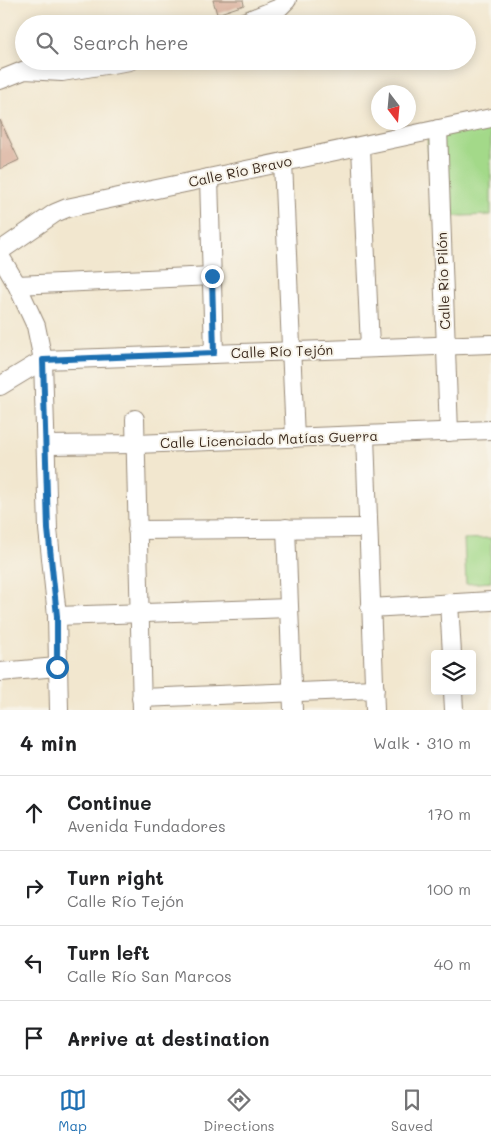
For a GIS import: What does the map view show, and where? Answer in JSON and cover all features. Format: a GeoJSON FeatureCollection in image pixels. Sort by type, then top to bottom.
{"type":"FeatureCollection","features":[{"type":"Feature","properties":{"kind":"street"},"geometry":{"type":"LineString","coordinates":[[262,15],[279,8],[287,0]]}},
{"type":"Feature","properties":{"kind":"street"},"geometry":{"type":"LineString","coordinates":[[0,80],[25,70],[62,72],[74,70]]}},
{"type":"Feature","properties":{"kind":"street","name":"Calle Río Bravo"},"geometry":{"type":"LineString","coordinates":[[0,251],[55,213],[67,208],[491,118]]}},
{"type":"Feature","properties":{"kind":"street","name":"Calle Río Pilón"},"geometry":{"type":"LineString","coordinates":[[438,129],[449,432]]}},
{"type":"Feature","properties":{"kind":"street"},"geometry":{"type":"LineString","coordinates":[[361,147],[370,347]]}},
{"type":"Feature","properties":{"kind":"street"},"geometry":{"type":"LineString","coordinates":[[283,162],[295,438]]}},
{"type":"Feature","properties":{"kind":"street"},"geometry":{"type":"LineString","coordinates":[[209,178],[214,353]]}},
{"type":"Feature","properties":{"kind":"street"},"geometry":{"type":"LineString","coordinates":[[0,256],[17,285],[36,326],[43,360],[48,529],[57,616],[59,710]]}},
{"type":"Feature","properties":{"kind":"street"},"geometry":{"type":"LineString","coordinates":[[17,285],[212,276]]}},
{"type":"Feature","properties":{"kind":"street","name":"Calle Río Tejón"},"geometry":{"type":"LineString","coordinates":[[43,360],[491,344]]}},
{"type":"Feature","properties":{"kind":"street"},"geometry":{"type":"LineString","coordinates":[[0,386],[43,360]]}},
{"type":"Feature","properties":{"kind":"street"},"geometry":{"type":"LineString","coordinates":[[135,419],[138,613],[142,704],[292,692],[375,689]]}},
{"type":"Feature","properties":{"kind":"street","name":"Calle Licenciado Matías Guerra"},"geometry":{"type":"LineString","coordinates":[[46,445],[136,444],[491,430]]}},
{"type":"Feature","properties":{"kind":"street"},"geometry":{"type":"LineString","coordinates":[[365,436],[375,710]]}},
{"type":"Feature","properties":{"kind":"street"},"geometry":{"type":"LineString","coordinates":[[286,528],[293,710]]}},
{"type":"Feature","properties":{"kind":"street"},"geometry":{"type":"LineString","coordinates":[[137,530],[367,528]]}},
{"type":"Feature","properties":{"kind":"street"},"geometry":{"type":"LineString","coordinates":[[370,608],[491,601]]}},
{"type":"Feature","properties":{"kind":"street"},"geometry":{"type":"LineString","coordinates":[[450,604],[452,650]]}},
{"type":"Feature","properties":{"kind":"street"},"geometry":{"type":"LineString","coordinates":[[57,616],[289,608]]}},
{"type":"Feature","properties":{"kind":"street"},"geometry":{"type":"LineString","coordinates":[[0,672],[57,667]]}},
{"type":"Feature","properties":{"kind":"street"},"geometry":{"type":"LineString","coordinates":[[453,695],[454,710]]}},
{"type":"Feature","properties":{"kind":"green space"},"geometry":{"type":"Polygon","coordinates":[[[491,118],[491,215],[432,217],[427,131],[491,118]]]}},
{"type":"Feature","properties":{"kind":"green space"},"geometry":{"type":"Polygon","coordinates":[[[491,538],[491,582],[466,584],[464,539],[491,538]]]}},
{"type":"Feature","properties":{"kind":"building"},"geometry":{"type":"Polygon","coordinates":[[[213,0],[243,0],[244,5],[217,14],[213,0]]]}},
{"type":"Feature","properties":{"kind":"building"},"geometry":{"type":"Polygon","coordinates":[[[0,120],[19,160],[0,169],[0,120]]]}},
{"type":"Feature","properties":{"kind":"route"},"geometry":{"type":"LineString","coordinates":[[57,667],[57,616],[48,529],[43,360],[214,353],[212,276]]}}]}
